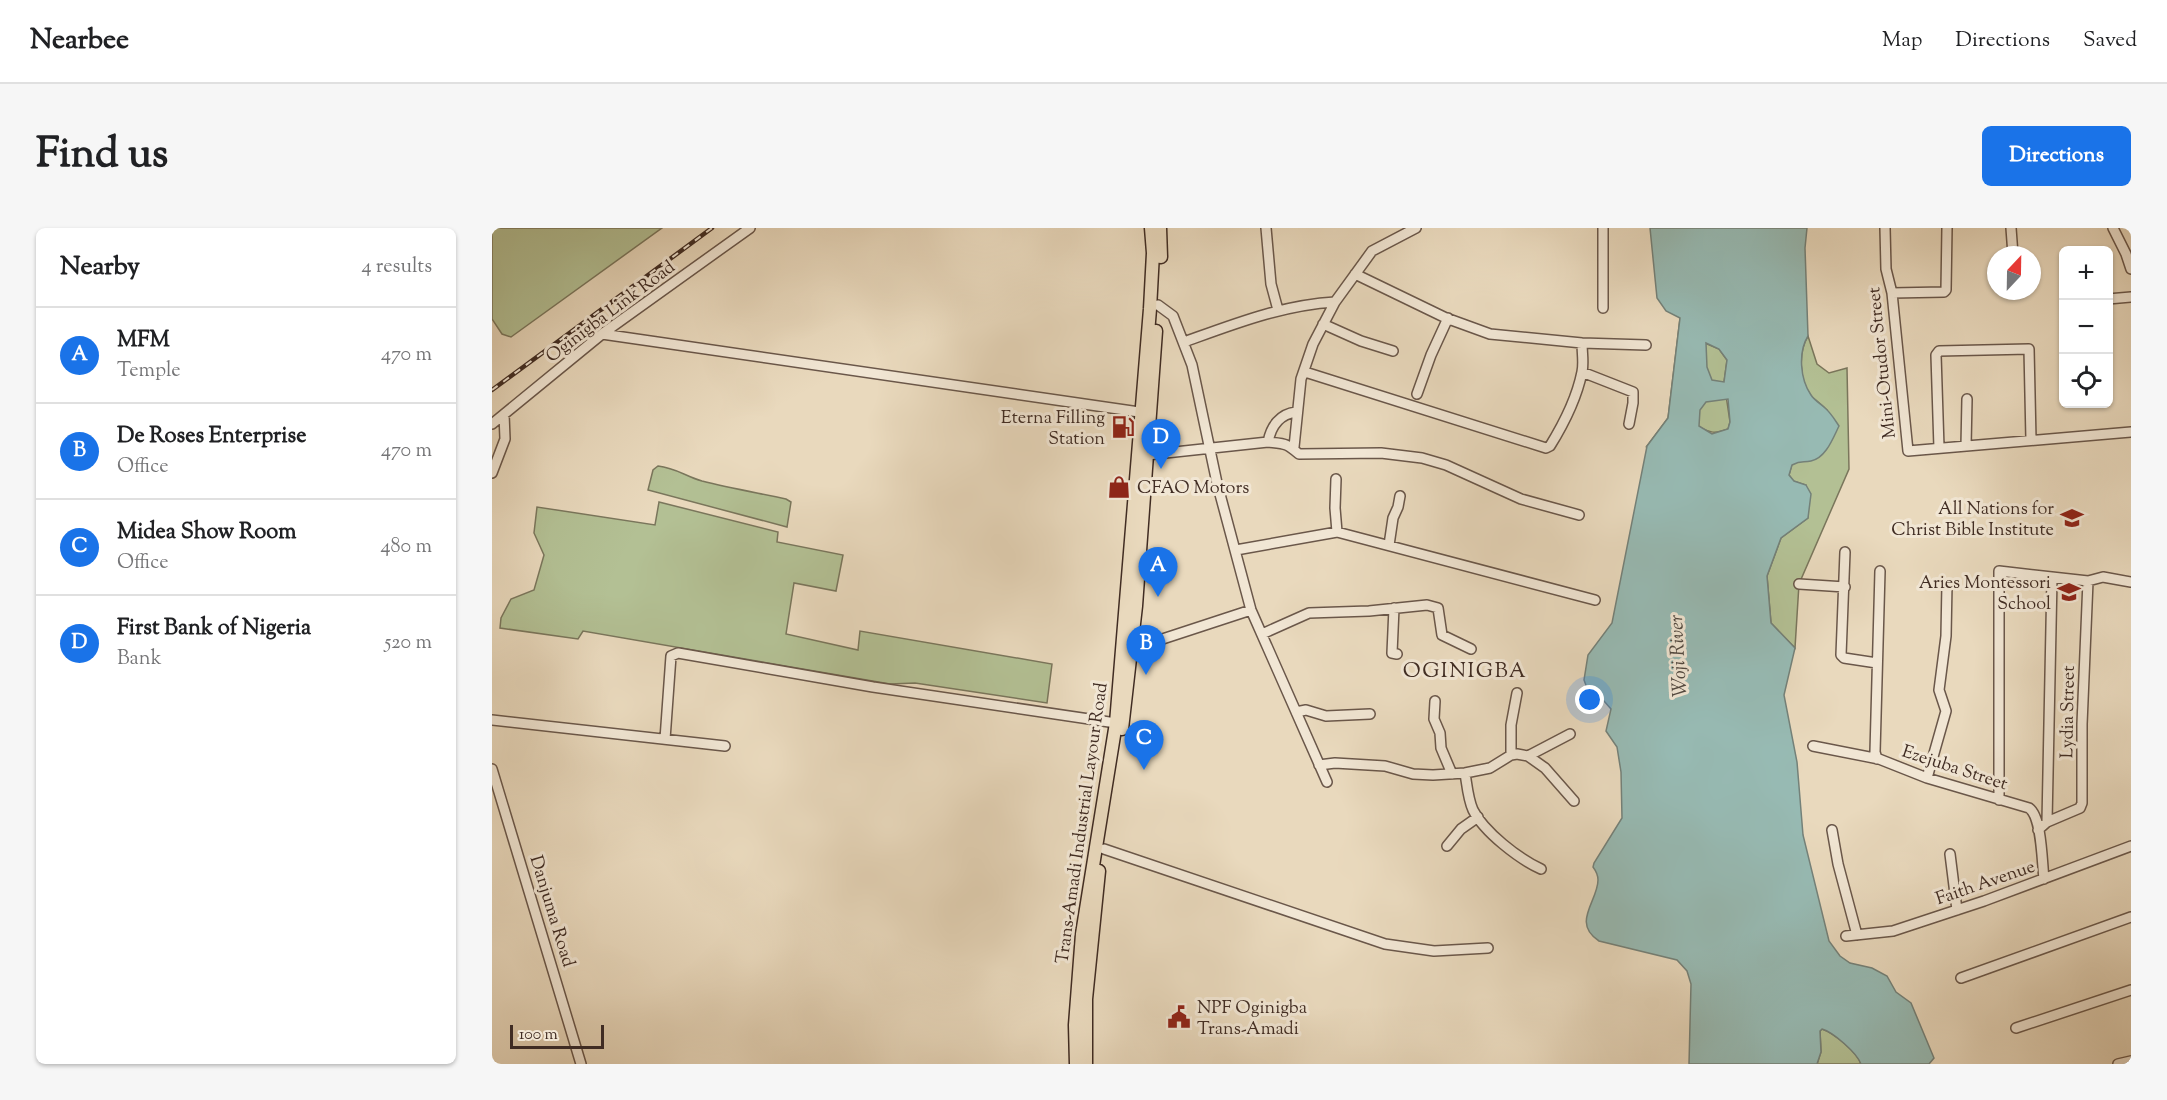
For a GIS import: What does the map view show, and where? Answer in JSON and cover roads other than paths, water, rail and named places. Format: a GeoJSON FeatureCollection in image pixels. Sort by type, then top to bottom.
{"type":"FeatureCollection","features":[{"type":"Feature","properties":{"kind":"main road","name":"Trans-Amadi Industrial Layour Road"},"geometry":{"type":"LineString","coordinates":[[1076,1064],[1086,999],[1094,915],[1123,726],[1132,649],[1147,455],[1146,413],[1153,253],[1151,228]]}},
{"type":"Feature","properties":{"kind":"main road","name":"Trans-Amadi Industrial Layour Road"},"geometry":{"type":"LineString","coordinates":[[1086,1064],[1081,1025],[1082,934],[1116,723],[1158,305],[1160,228]]}},
{"type":"Feature","properties":{"kind":"street","name":"Oginigba Link Road"},"geometry":{"type":"LineString","coordinates":[[492,424],[602,334],[750,228]]}},
{"type":"Feature","properties":{"kind":"street"},"geometry":{"type":"LineString","coordinates":[[1266,228],[1270,276],[1278,310]]}},
{"type":"Feature","properties":{"kind":"street"},"geometry":{"type":"LineString","coordinates":[[1394,228],[1395,239]]}},
{"type":"Feature","properties":{"kind":"street"},"geometry":{"type":"LineString","coordinates":[[1416,228],[1372,251],[1335,302],[1323,324],[1313,344],[1301,379],[1294,447],[1297,453],[1381,453],[1429,459],[1479,479],[1515,497],[1579,515]]}},
{"type":"Feature","properties":{"kind":"street"},"geometry":{"type":"LineString","coordinates":[[1603,228],[1604,309]]}},
{"type":"Feature","properties":{"kind":"street","name":"Mini-Otudor Street"},"geometry":{"type":"LineString","coordinates":[[1885,228],[1886,269],[1892,293],[1906,449],[1911,452],[2131,432]]}},
{"type":"Feature","properties":{"kind":"street"},"geometry":{"type":"LineString","coordinates":[[1892,293],[1944,292],[1946,290],[1947,228]]}},
{"type":"Feature","properties":{"kind":"street"},"geometry":{"type":"LineString","coordinates":[[2011,228],[2012,246]]}},
{"type":"Feature","properties":{"kind":"street"},"geometry":{"type":"LineString","coordinates":[[2113,228],[2131,268]]}},
{"type":"Feature","properties":{"kind":"street"},"geometry":{"type":"LineString","coordinates":[[1355,274],[1448,318],[1493,335],[1582,343],[1646,345]]}},
{"type":"Feature","properties":{"kind":"street"},"geometry":{"type":"LineString","coordinates":[[2113,298],[2131,297]]}},
{"type":"Feature","properties":{"kind":"street"},"geometry":{"type":"LineString","coordinates":[[1184,342],[1278,310],[1335,302]]}},
{"type":"Feature","properties":{"kind":"street"},"geometry":{"type":"LineString","coordinates":[[1158,305],[1173,316],[1196,381],[1209,450],[1251,610],[1327,782]]}},
{"type":"Feature","properties":{"kind":"street"},"geometry":{"type":"LineString","coordinates":[[1417,394],[1431,354],[1448,318]]}},
{"type":"Feature","properties":{"kind":"street"},"geometry":{"type":"LineString","coordinates":[[1323,324],[1361,341],[1393,351]]}},
{"type":"Feature","properties":{"kind":"street"},"geometry":{"type":"LineString","coordinates":[[602,334],[1146,413]]}},
{"type":"Feature","properties":{"kind":"street"},"geometry":{"type":"LineString","coordinates":[[1305,372],[1546,448],[1550,446],[1570,412],[1570,404],[1582,372],[1582,343]]}},
{"type":"Feature","properties":{"kind":"street"},"geometry":{"type":"LineString","coordinates":[[1940,448],[1937,352],[2027,348],[2030,351],[2031,440]]}},
{"type":"Feature","properties":{"kind":"street"},"geometry":{"type":"LineString","coordinates":[[1582,372],[1633,392],[1629,424]]}},
{"type":"Feature","properties":{"kind":"street"},"geometry":{"type":"LineString","coordinates":[[1966,446],[1967,399]]}},
{"type":"Feature","properties":{"kind":"street"},"geometry":{"type":"LineString","coordinates":[[1269,442],[1269,436],[1277,421],[1284,414],[1296,412]]}},
{"type":"Feature","properties":{"kind":"street"},"geometry":{"type":"LineString","coordinates":[[492,473],[505,439],[504,414]]}},
{"type":"Feature","properties":{"kind":"street"},"geometry":{"type":"LineString","coordinates":[[1147,455],[1269,442],[1294,447]]}},
{"type":"Feature","properties":{"kind":"street"},"geometry":{"type":"LineString","coordinates":[[1336,479],[1337,532]]}},
{"type":"Feature","properties":{"kind":"street"},"geometry":{"type":"LineString","coordinates":[[1389,546],[1393,518],[1400,496]]}},
{"type":"Feature","properties":{"kind":"street"},"geometry":{"type":"LineString","coordinates":[[1236,550],[1337,532],[1595,600]]}},
{"type":"Feature","properties":{"kind":"street"},"geometry":{"type":"LineString","coordinates":[[1845,552],[1842,657],[1877,663]]}},
{"type":"Feature","properties":{"kind":"street"},"geometry":{"type":"LineString","coordinates":[[1999,800],[1998,573],[2001,570],[2052,578],[2088,581],[2103,577],[2131,582]]}},
{"type":"Feature","properties":{"kind":"street","name":"Ezejuba Street"},"geometry":{"type":"LineString","coordinates":[[1880,571],[1875,752],[1877,759],[1927,778],[2032,810],[2038,830],[2044,879]]}},
{"type":"Feature","properties":{"kind":"street"},"geometry":{"type":"LineString","coordinates":[[2038,830],[2048,822],[2052,578]]}},
{"type":"Feature","properties":{"kind":"street","name":"Lydia Street"},"geometry":{"type":"LineString","coordinates":[[2048,822],[2080,808],[2082,803],[2082,724],[2088,581]]}},
{"type":"Feature","properties":{"kind":"street"},"geometry":{"type":"LineString","coordinates":[[1799,584],[1845,587]]}},
{"type":"Feature","properties":{"kind":"street"},"geometry":{"type":"LineString","coordinates":[[1927,778],[1946,711],[1939,690],[1946,636],[1947,584]]}},
{"type":"Feature","properties":{"kind":"street"},"geometry":{"type":"LineString","coordinates":[[1262,634],[1309,613],[1434,606],[1439,611],[1442,634],[1471,649]]}},
{"type":"Feature","properties":{"kind":"street"},"geometry":{"type":"LineString","coordinates":[[1394,608],[1392,653],[1397,654]]}},
{"type":"Feature","properties":{"kind":"street"},"geometry":{"type":"LineString","coordinates":[[1132,649],[1251,610]]}},
{"type":"Feature","properties":{"kind":"street"},"geometry":{"type":"LineString","coordinates":[[665,739],[670,660],[671,656],[678,653],[873,687],[1116,723]]}},
{"type":"Feature","properties":{"kind":"street"},"geometry":{"type":"LineString","coordinates":[[1511,755],[1511,724],[1517,693]]}},
{"type":"Feature","properties":{"kind":"street"},"geometry":{"type":"LineString","coordinates":[[1435,701],[1434,719],[1440,733],[1441,748],[1452,774]]}},
{"type":"Feature","properties":{"kind":"street"},"geometry":{"type":"LineString","coordinates":[[1296,712],[1306,710],[1326,716],[1370,714]]}},
{"type":"Feature","properties":{"kind":"street"},"geometry":{"type":"LineString","coordinates":[[492,720],[725,746]]}},
{"type":"Feature","properties":{"kind":"street"},"geometry":{"type":"LineString","coordinates":[[1319,765],[1385,766],[1420,775],[1465,773],[1490,768],[1511,755],[1528,756],[1570,734]]}},
{"type":"Feature","properties":{"kind":"street"},"geometry":{"type":"LineString","coordinates":[[1813,746],[1877,759]]}},
{"type":"Feature","properties":{"kind":"street"},"geometry":{"type":"LineString","coordinates":[[1528,756],[1545,768],[1574,801]]}},
{"type":"Feature","properties":{"kind":"street","name":"Danjuma Road"},"geometry":{"type":"LineString","coordinates":[[492,769],[581,1064]]}},
{"type":"Feature","properties":{"kind":"street"},"geometry":{"type":"LineString","coordinates":[[1465,773],[1471,805],[1478,817],[1522,859],[1541,868]]}},
{"type":"Feature","properties":{"kind":"street"},"geometry":{"type":"LineString","coordinates":[[1446,846],[1461,829],[1478,817]]}},
{"type":"Feature","properties":{"kind":"street"},"geometry":{"type":"LineString","coordinates":[[1832,830],[1838,864],[1857,935]]}},
{"type":"Feature","properties":{"kind":"street","name":"Faith Avenue"},"geometry":{"type":"LineString","coordinates":[[1846,936],[1893,931],[2044,879],[2131,846]]}},
{"type":"Feature","properties":{"kind":"street"},"geometry":{"type":"LineString","coordinates":[[1104,849],[1385,944],[1434,951],[1488,948]]}},
{"type":"Feature","properties":{"kind":"street"},"geometry":{"type":"LineString","coordinates":[[1950,854],[1957,910]]}},
{"type":"Feature","properties":{"kind":"street"},"geometry":{"type":"LineString","coordinates":[[1961,978],[2131,917]]}},
{"type":"Feature","properties":{"kind":"street"},"geometry":{"type":"LineString","coordinates":[[2016,1028],[2131,990]]}},
{"type":"Feature","properties":{"kind":"street"},"geometry":{"type":"LineString","coordinates":[[2118,1064],[2131,1061]]}},
{"type":"Feature","properties":{"kind":"water","name":"Woji River"},"geometry":{"type":"Polygon","coordinates":[[[1650,228],[1807,228],[1805,248],[1808,336],[1802,357],[1804,381],[1814,399],[1829,412],[1839,426],[1821,456],[1811,461],[1792,465],[1789,475],[1794,481],[1806,485],[1811,494],[1808,518],[1781,538],[1767,576],[1771,623],[1795,648],[1784,695],[1797,762],[1803,835],[1829,941],[1840,956],[1850,963],[1872,968],[1887,976],[1896,992],[1911,1003],[1934,1058],[1929,1064],[1861,1064],[1855,1054],[1844,1044],[1822,1029],[1820,1031],[1821,1052],[1817,1064],[1689,1064],[1691,984],[1687,971],[1677,960],[1599,941],[1587,927],[1586,919],[1598,880],[1593,867],[1594,863],[1622,818],[1621,772],[1617,747],[1606,731],[1611,709],[1587,688],[1584,680],[1588,655],[1612,623],[1647,446],[1668,418],[1680,318],[1666,311],[1657,298],[1650,228]],[[1706,343],[1707,367],[1712,380],[1724,382],[1727,360],[1719,349],[1706,343]],[[1728,399],[1706,402],[1700,410],[1699,426],[1712,434],[1728,429],[1730,422],[1728,399]]]}},
{"type":"Feature","properties":{"kind":"railway"},"geometry":{"type":"LineString","coordinates":[[492,390],[712,228]]}},
{"type":"Feature","properties":{"kind":"place","name":"Eterna Filling Station"},"geometry":{"type":"Point","coordinates":[1123,427]}},
{"type":"Feature","properties":{"kind":"place","name":"First Bank of Nigeria"},"geometry":{"type":"Point","coordinates":[1161,469]}},
{"type":"Feature","properties":{"kind":"place","name":"CFAO Motors"},"geometry":{"type":"Point","coordinates":[1119,487]}},
{"type":"Feature","properties":{"kind":"place","name":"All Nations for Christ Bible Institute"},"geometry":{"type":"Point","coordinates":[2072,518]}},
{"type":"Feature","properties":{"kind":"place","name":"Aries Montessori School"},"geometry":{"type":"Point","coordinates":[2069,592]}},
{"type":"Feature","properties":{"kind":"place","name":"MFM"},"geometry":{"type":"Point","coordinates":[1158,597]}},
{"type":"Feature","properties":{"kind":"place","name":"De Roses Enterprise"},"geometry":{"type":"Point","coordinates":[1146,675]}},
{"type":"Feature","properties":{"kind":"place","name":"Midea Show Room"},"geometry":{"type":"Point","coordinates":[1144,770]}},
{"type":"Feature","properties":{"kind":"place","name":"NPF Oginigba Trans-Amadi"},"geometry":{"type":"Point","coordinates":[1179,1017]}},
{"type":"Feature","properties":{"kind":"district","name":"OGINIGBA"},"geometry":{"type":"Point","coordinates":[1465,670]}}]}
